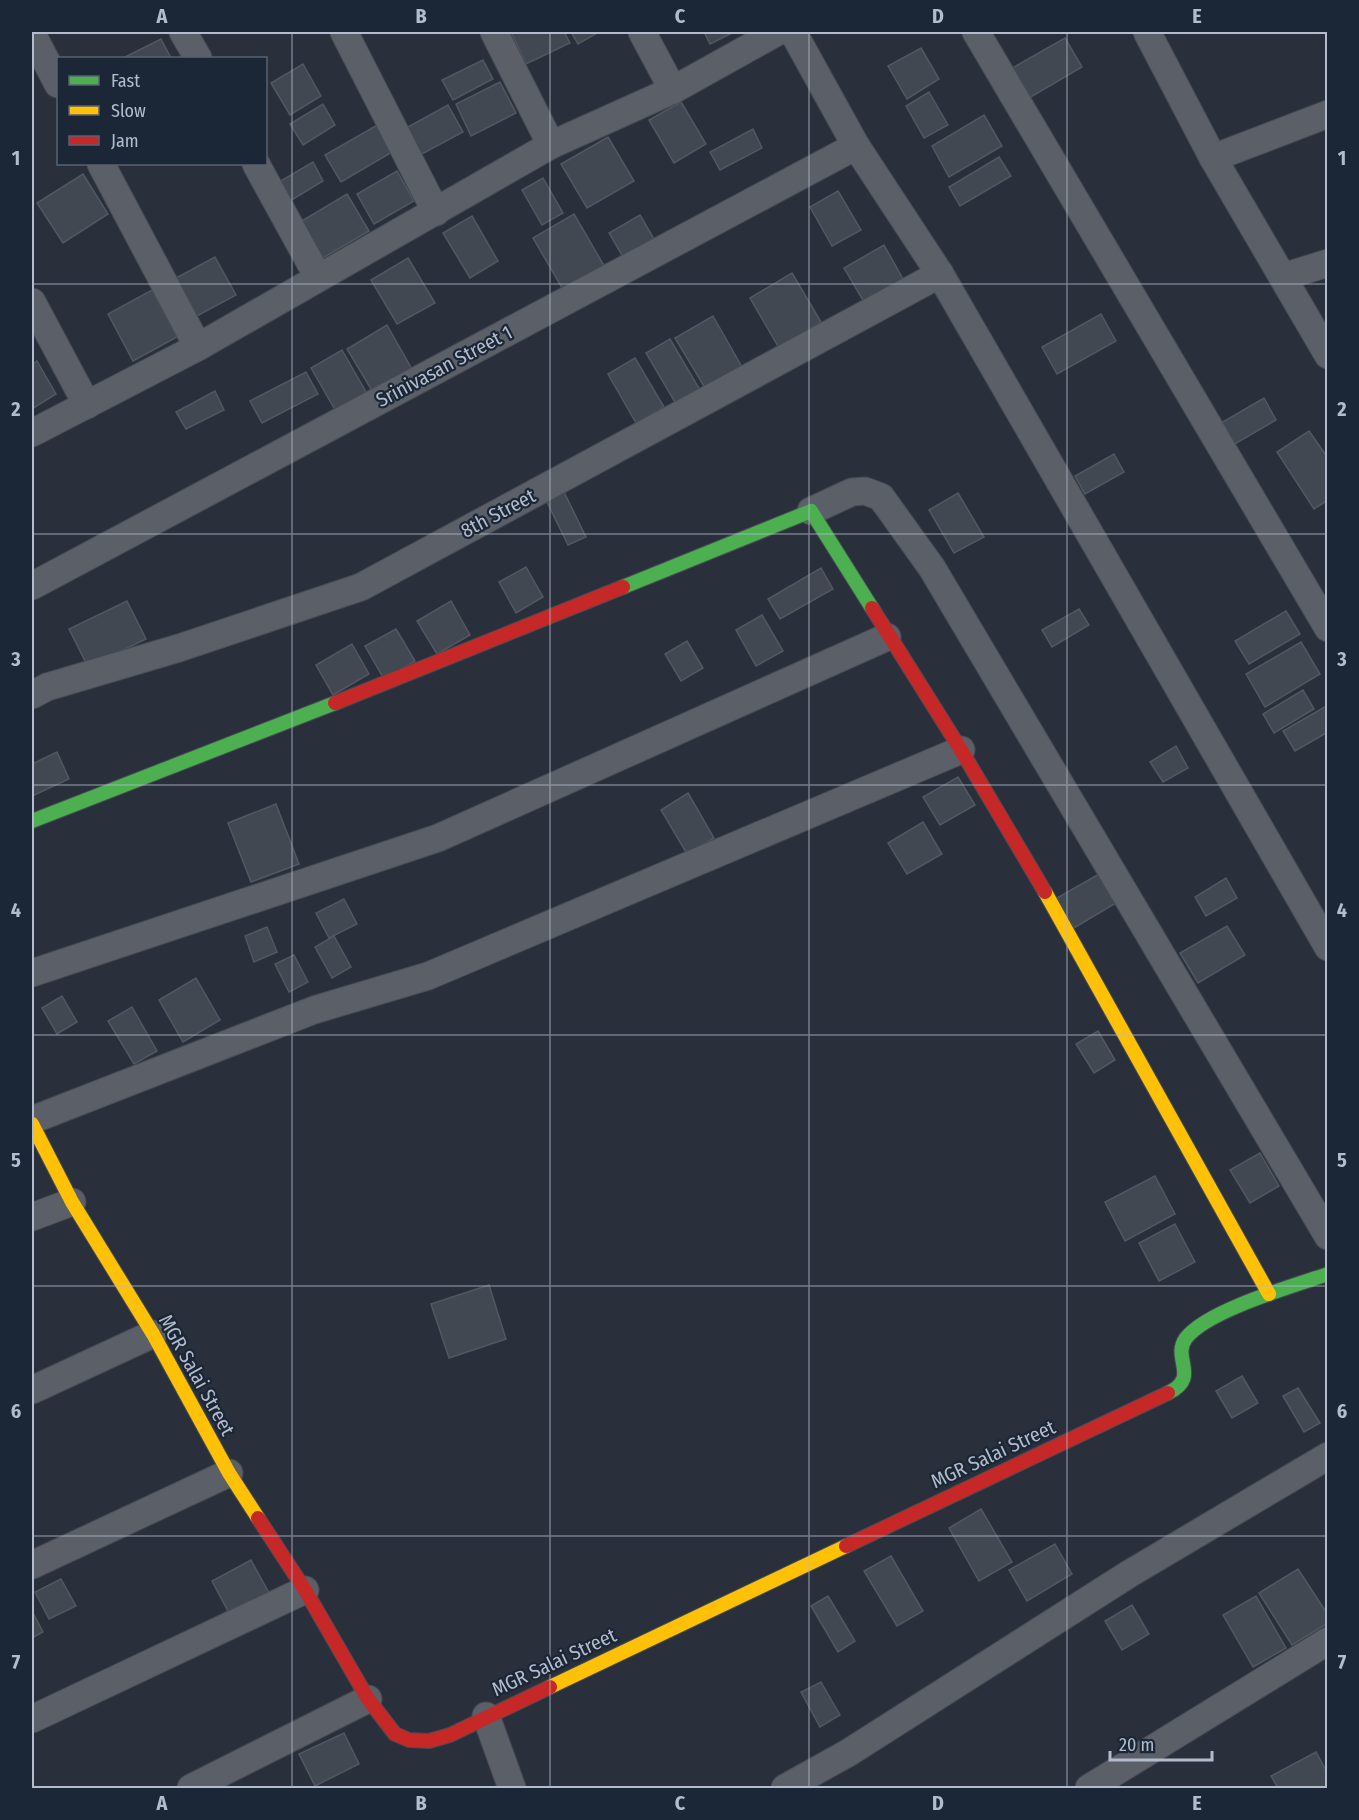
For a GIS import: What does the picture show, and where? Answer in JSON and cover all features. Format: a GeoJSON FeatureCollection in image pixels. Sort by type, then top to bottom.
{"type":"FeatureCollection","features":[{"type":"Feature","properties":{"kind":"street"},"geometry":{"type":"LineString","coordinates":[[183,32],[197,57]]}},
{"type":"Feature","properties":{"kind":"street"},"geometry":{"type":"LineString","coordinates":[[344,32],[436,212]]}},
{"type":"Feature","properties":{"kind":"street"},"geometry":{"type":"LineString","coordinates":[[494,32],[551,145]]}},
{"type":"Feature","properties":{"kind":"street"},"geometry":{"type":"LineString","coordinates":[[642,32],[673,90]]}},
{"type":"Feature","properties":{"kind":"street"},"geometry":{"type":"LineString","coordinates":[[32,433],[198,347],[551,145],[673,90],[777,32]]}},
{"type":"Feature","properties":{"kind":"street"},"geometry":{"type":"LineString","coordinates":[[793,32],[856,146],[940,274],[1328,947]]}},
{"type":"Feature","properties":{"kind":"street"},"geometry":{"type":"LineString","coordinates":[[976,32],[1328,628]]}},
{"type":"Feature","properties":{"kind":"street"},"geometry":{"type":"LineString","coordinates":[[1147,32],[1213,158],[1328,355]]}},
{"type":"Feature","properties":{"kind":"street"},"geometry":{"type":"LineString","coordinates":[[32,33],[57,82]]}},
{"type":"Feature","properties":{"kind":"street"},"geometry":{"type":"LineString","coordinates":[[1213,158],[1328,114]]}},
{"type":"Feature","properties":{"kind":"street","name":"Srinivasan Street 1"},"geometry":{"type":"LineString","coordinates":[[32,586],[856,146]]}},
{"type":"Feature","properties":{"kind":"street"},"geometry":{"type":"LineString","coordinates":[[102,165],[198,347]]}},
{"type":"Feature","properties":{"kind":"street"},"geometry":{"type":"LineString","coordinates":[[257,165],[318,277]]}},
{"type":"Feature","properties":{"kind":"street"},"geometry":{"type":"LineString","coordinates":[[1283,277],[1328,263]]}},
{"type":"Feature","properties":{"kind":"street","name":"8th Street"},"geometry":{"type":"LineString","coordinates":[[32,695],[47,687],[179,648],[361,587],[940,274]]}},
{"type":"Feature","properties":{"kind":"street"},"geometry":{"type":"LineString","coordinates":[[32,303],[87,405]]}},
{"type":"Feature","properties":{"kind":"street"},"geometry":{"type":"LineString","coordinates":[[32,821],[362,692],[811,511],[852,492],[866,490],[881,497],[932,568],[1328,1236]]}},
{"type":"Feature","properties":{"kind":"street"},"geometry":{"type":"LineString","coordinates":[[811,511],[887,637],[961,750],[1110,1007],[1269,1294]]}},
{"type":"Feature","properties":{"kind":"street"},"geometry":{"type":"LineString","coordinates":[[32,973],[438,838],[887,637]]}},
{"type":"Feature","properties":{"kind":"street"},"geometry":{"type":"LineString","coordinates":[[32,1122],[314,1010],[428,976],[961,750]]}},
{"type":"Feature","properties":{"kind":"street","name":"MGR Salai Street"},"geometry":{"type":"LineString","coordinates":[[32,1122],[72,1202],[153,1334],[228,1473],[305,1590],[368,1699],[394,1734],[409,1740],[429,1741],[450,1735],[1180,1387],[1185,1374],[1182,1344],[1191,1329],[1269,1294],[1328,1274]]}},
{"type":"Feature","properties":{"kind":"street"},"geometry":{"type":"LineString","coordinates":[[32,1217],[72,1202]]}},
{"type":"Feature","properties":{"kind":"street"},"geometry":{"type":"LineString","coordinates":[[32,1390],[153,1334]]}},
{"type":"Feature","properties":{"kind":"street"},"geometry":{"type":"LineString","coordinates":[[785,1788],[848,1753],[1129,1574],[1328,1456]]}},
{"type":"Feature","properties":{"kind":"street"},"geometry":{"type":"LineString","coordinates":[[32,1565],[228,1473]]}},
{"type":"Feature","properties":{"kind":"street"},"geometry":{"type":"LineString","coordinates":[[32,1719],[305,1590]]}},
{"type":"Feature","properties":{"kind":"street"},"geometry":{"type":"LineString","coordinates":[[1089,1788],[1328,1641]]}},
{"type":"Feature","properties":{"kind":"street"},"geometry":{"type":"LineString","coordinates":[[191,1788],[368,1699]]}},
{"type":"Feature","properties":{"kind":"street"},"geometry":{"type":"LineString","coordinates":[[486,1716],[512,1788]]}},
{"type":"Feature","properties":{"kind":"building"},"geometry":{"type":"Polygon","coordinates":[[[511,32],[564,32],[570,43],[526,64],[511,32]]]}},
{"type":"Feature","properties":{"kind":"building"},"geometry":{"type":"Polygon","coordinates":[[[571,32],[599,32],[578,44],[571,32]]]}},
{"type":"Feature","properties":{"kind":"building"},"geometry":{"type":"Polygon","coordinates":[[[704,32],[734,32],[710,44],[704,32]]]}},
{"type":"Feature","properties":{"kind":"building"},"geometry":{"type":"Polygon","coordinates":[[[1065,38],[1082,67],[1024,101],[1007,71],[1065,38]]]}},
{"type":"Feature","properties":{"kind":"building"},"geometry":{"type":"Polygon","coordinates":[[[161,39],[170,57],[125,57],[161,39]]]}},
{"type":"Feature","properties":{"kind":"building"},"geometry":{"type":"Polygon","coordinates":[[[921,48],[939,79],[907,99],[888,66],[921,48]]]}},
{"type":"Feature","properties":{"kind":"building"},"geometry":{"type":"Polygon","coordinates":[[[483,60],[493,79],[453,100],[442,80],[483,60]]]}},
{"type":"Feature","properties":{"kind":"building"},"geometry":{"type":"Polygon","coordinates":[[[303,64],[321,96],[290,115],[271,83],[303,64]]]}},
{"type":"Feature","properties":{"kind":"building"},"geometry":{"type":"Polygon","coordinates":[[[500,82],[516,113],[471,136],[456,104],[500,82]]]}},
{"type":"Feature","properties":{"kind":"building"},"geometry":{"type":"Polygon","coordinates":[[[929,92],[948,125],[924,138],[906,106],[929,92]]]}},
{"type":"Feature","properties":{"kind":"building"},"geometry":{"type":"Polygon","coordinates":[[[681,102],[706,144],[674,163],[649,120],[681,102]]]}},
{"type":"Feature","properties":{"kind":"building"},"geometry":{"type":"Polygon","coordinates":[[[323,104],[335,125],[303,145],[290,124],[323,104]]]}},
{"type":"Feature","properties":{"kind":"building"},"geometry":{"type":"Polygon","coordinates":[[[448,105],[463,132],[420,155],[406,128],[448,105]]]}},
{"type":"Feature","properties":{"kind":"building"},"geometry":{"type":"Polygon","coordinates":[[[984,115],[1002,146],[949,177],[932,146],[984,115]]]}},
{"type":"Feature","properties":{"kind":"building"},"geometry":{"type":"Polygon","coordinates":[[[379,124],[394,151],[341,182],[325,155],[379,124]]]}},
{"type":"Feature","properties":{"kind":"building"},"geometry":{"type":"Polygon","coordinates":[[[753,129],[762,148],[720,170],[710,152],[753,129]]]}},
{"type":"Feature","properties":{"kind":"building"},"geometry":{"type":"Polygon","coordinates":[[[608,137],[634,181],[587,208],[561,164],[608,137]]]}},
{"type":"Feature","properties":{"kind":"building"},"geometry":{"type":"Polygon","coordinates":[[[999,157],[1011,176],[960,206],[949,187],[999,157]]]}},
{"type":"Feature","properties":{"kind":"building"},"geometry":{"type":"Polygon","coordinates":[[[313,162],[323,181],[290,201],[279,182],[313,162]]]}},
{"type":"Feature","properties":{"kind":"building"},"geometry":{"type":"Polygon","coordinates":[[[397,171],[414,201],[374,224],[357,194],[397,171]]]}},
{"type":"Feature","properties":{"kind":"building"},"geometry":{"type":"Polygon","coordinates":[[[83,174],[108,214],[63,243],[37,203],[83,174]]]}},
{"type":"Feature","properties":{"kind":"building"},"geometry":{"type":"Polygon","coordinates":[[[543,178],[563,213],[542,225],[522,190],[543,178]]]}},
{"type":"Feature","properties":{"kind":"building"},"geometry":{"type":"Polygon","coordinates":[[[838,191],[861,230],[832,246],[810,207],[838,191]]]}},
{"type":"Feature","properties":{"kind":"building"},"geometry":{"type":"Polygon","coordinates":[[[347,194],[369,231],[321,259],[300,222],[347,194]]]}},
{"type":"Feature","properties":{"kind":"building"},"geometry":{"type":"Polygon","coordinates":[[[574,214],[606,269],[565,293],[533,238],[574,214]]]}},
{"type":"Feature","properties":{"kind":"building"},"geometry":{"type":"Polygon","coordinates":[[[640,215],[654,239],[623,257],[609,233],[640,215]]]}},
{"type":"Feature","properties":{"kind":"building"},"geometry":{"type":"Polygon","coordinates":[[[472,216],[498,261],[470,278],[443,233],[472,216]]]}},
{"type":"Feature","properties":{"kind":"building"},"geometry":{"type":"Polygon","coordinates":[[[884,245],[903,279],[864,302],[844,268],[884,245]]]}},
{"type":"Feature","properties":{"kind":"building"},"geometry":{"type":"Polygon","coordinates":[[[215,257],[236,295],[197,316],[176,278],[215,257]]]}},
{"type":"Feature","properties":{"kind":"building"},"geometry":{"type":"Polygon","coordinates":[[[408,258],[435,303],[397,324],[371,280],[408,258]]]}},
{"type":"Feature","properties":{"kind":"building"},"geometry":{"type":"Polygon","coordinates":[[[792,273],[821,322],[779,348],[750,298],[792,273]]]}},
{"type":"Feature","properties":{"kind":"building"},"geometry":{"type":"Polygon","coordinates":[[[152,290],[177,337],[133,361],[108,314],[152,290]]]}},
{"type":"Feature","properties":{"kind":"building"},"geometry":{"type":"Polygon","coordinates":[[[1101,314],[1116,341],[1057,374],[1042,347],[1101,314]]]}},
{"type":"Feature","properties":{"kind":"building"},"geometry":{"type":"Polygon","coordinates":[[[713,316],[742,367],[705,388],[675,338],[713,316]]]}},
{"type":"Feature","properties":{"kind":"building"},"geometry":{"type":"Polygon","coordinates":[[[387,325],[413,371],[374,394],[347,349],[387,325]]]}},
{"type":"Feature","properties":{"kind":"building"},"geometry":{"type":"Polygon","coordinates":[[[670,339],[700,390],[676,404],[646,353],[670,339]]]}},
{"type":"Feature","properties":{"kind":"building"},"geometry":{"type":"Polygon","coordinates":[[[342,350],[369,397],[338,415],[311,368],[342,350]]]}},
{"type":"Feature","properties":{"kind":"building"},"geometry":{"type":"Polygon","coordinates":[[[635,358],[664,407],[636,423],[608,374],[635,358]]]}},
{"type":"Feature","properties":{"kind":"building"},"geometry":{"type":"Polygon","coordinates":[[[37,361],[56,394],[32,409],[32,365],[37,361]]]}},
{"type":"Feature","properties":{"kind":"building"},"geometry":{"type":"Polygon","coordinates":[[[306,372],[318,394],[262,423],[250,401],[306,372]]]}},
{"type":"Feature","properties":{"kind":"building"},"geometry":{"type":"Polygon","coordinates":[[[215,391],[224,410],[186,429],[176,412],[215,391]]]}},
{"type":"Feature","properties":{"kind":"building"},"geometry":{"type":"Polygon","coordinates":[[[1264,398],[1276,420],[1233,445],[1221,423],[1264,398]]]}},
{"type":"Feature","properties":{"kind":"building"},"geometry":{"type":"Polygon","coordinates":[[[1309,431],[1328,458],[1328,500],[1314,509],[1277,452],[1309,431]]]}},
{"type":"Feature","properties":{"kind":"building"},"geometry":{"type":"Polygon","coordinates":[[[1114,454],[1124,472],[1085,494],[1075,476],[1114,454]]]}},
{"type":"Feature","properties":{"kind":"building"},"geometry":{"type":"Polygon","coordinates":[[[564,492],[586,537],[568,545],[546,500],[564,492]]]}},
{"type":"Feature","properties":{"kind":"building"},"geometry":{"type":"Polygon","coordinates":[[[958,493],[984,537],[954,553],[929,510],[958,493]]]}},
{"type":"Feature","properties":{"kind":"building"},"geometry":{"type":"Polygon","coordinates":[[[526,567],[543,597],[516,613],[499,582],[526,567]]]}},
{"type":"Feature","properties":{"kind":"building"},"geometry":{"type":"Polygon","coordinates":[[[821,568],[833,589],[780,619],[768,599],[821,568]]]}},
{"type":"Feature","properties":{"kind":"building"},"geometry":{"type":"Polygon","coordinates":[[[127,601],[146,639],[88,667],[69,629],[127,601]]]}},
{"type":"Feature","properties":{"kind":"building"},"geometry":{"type":"Polygon","coordinates":[[[451,601],[470,635],[437,654],[417,621],[451,601]]]}},
{"type":"Feature","properties":{"kind":"building"},"geometry":{"type":"Polygon","coordinates":[[[1079,609],[1089,625],[1052,647],[1042,630],[1079,609]]]}},
{"type":"Feature","properties":{"kind":"building"},"geometry":{"type":"Polygon","coordinates":[[[1286,611],[1300,634],[1249,664],[1235,641],[1286,611]]]}},
{"type":"Feature","properties":{"kind":"building"},"geometry":{"type":"Polygon","coordinates":[[[762,615],[783,651],[756,666],[736,630],[762,615]]]}},
{"type":"Feature","properties":{"kind":"building"},"geometry":{"type":"Polygon","coordinates":[[[396,629],[415,661],[384,679],[365,646],[396,629]]]}},
{"type":"Feature","properties":{"kind":"building"},"geometry":{"type":"Polygon","coordinates":[[[687,641],[703,668],[681,681],[665,654],[687,641]]]}},
{"type":"Feature","properties":{"kind":"building"},"geometry":{"type":"Polygon","coordinates":[[[1301,642],[1320,674],[1265,707],[1246,674],[1301,642]]]}},
{"type":"Feature","properties":{"kind":"building"},"geometry":{"type":"Polygon","coordinates":[[[352,644],[369,674],[333,695],[316,665],[352,644]]]}},
{"type":"Feature","properties":{"kind":"building"},"geometry":{"type":"Polygon","coordinates":[[[1303,690],[1314,709],[1274,733],[1263,714],[1303,690]]]}},
{"type":"Feature","properties":{"kind":"building"},"geometry":{"type":"Polygon","coordinates":[[[1328,705],[1328,732],[1295,751],[1283,731],[1328,705]]]}},
{"type":"Feature","properties":{"kind":"building"},"geometry":{"type":"Polygon","coordinates":[[[1176,746],[1188,768],[1163,782],[1150,762],[1176,746]]]}},
{"type":"Feature","properties":{"kind":"building"},"geometry":{"type":"Polygon","coordinates":[[[57,752],[69,779],[32,796],[32,764],[57,752]]]}},
{"type":"Feature","properties":{"kind":"building"},"geometry":{"type":"Polygon","coordinates":[[[958,777],[975,805],[940,825],[923,797],[958,777]]]}},
{"type":"Feature","properties":{"kind":"building"},"geometry":{"type":"Polygon","coordinates":[[[688,793],[714,838],[687,854],[661,810],[688,793]]]}},
{"type":"Feature","properties":{"kind":"building"},"geometry":{"type":"Polygon","coordinates":[[[276,804],[299,864],[251,882],[228,823],[276,804]]]}},
{"type":"Feature","properties":{"kind":"building"},"geometry":{"type":"Polygon","coordinates":[[[923,822],[942,854],[907,874],[888,843],[923,822]]]}},
{"type":"Feature","properties":{"kind":"building"},"geometry":{"type":"Polygon","coordinates":[[[1099,874],[1116,903],[1074,928],[1057,898],[1099,874]]]}},
{"type":"Feature","properties":{"kind":"building"},"geometry":{"type":"Polygon","coordinates":[[[1226,878],[1237,898],[1206,916],[1195,897],[1226,878]]]}},
{"type":"Feature","properties":{"kind":"building"},"geometry":{"type":"Polygon","coordinates":[[[344,899],[357,924],[329,938],[316,913],[344,899]]]}},
{"type":"Feature","properties":{"kind":"building"},"geometry":{"type":"Polygon","coordinates":[[[1227,926],[1245,955],[1198,983],[1180,953],[1227,926]]]}},
{"type":"Feature","properties":{"kind":"building"},"geometry":{"type":"Polygon","coordinates":[[[267,927],[277,952],[254,962],[245,936],[267,927]]]}},
{"type":"Feature","properties":{"kind":"building"},"geometry":{"type":"Polygon","coordinates":[[[334,936],[351,967],[332,978],[315,947],[334,936]]]}},
{"type":"Feature","properties":{"kind":"building"},"geometry":{"type":"Polygon","coordinates":[[[294,955],[308,982],[289,992],[275,964],[294,955]]]}},
{"type":"Feature","properties":{"kind":"building"},"geometry":{"type":"Polygon","coordinates":[[[196,978],[220,1020],[183,1042],[159,1000],[196,978]]]}},
{"type":"Feature","properties":{"kind":"building"},"geometry":{"type":"Polygon","coordinates":[[[62,996],[77,1022],[57,1034],[42,1008],[62,996]]]}},
{"type":"Feature","properties":{"kind":"building"},"geometry":{"type":"Polygon","coordinates":[[[132,1007],[157,1051],[134,1064],[108,1021],[132,1007]]]}},
{"type":"Feature","properties":{"kind":"building"},"geometry":{"type":"Polygon","coordinates":[[[1098,1031],[1115,1060],[1094,1073],[1076,1044],[1098,1031]]]}},
{"type":"Feature","properties":{"kind":"building"},"geometry":{"type":"Polygon","coordinates":[[[1260,1153],[1279,1186],[1250,1203],[1230,1170],[1260,1153]]]}},
{"type":"Feature","properties":{"kind":"building"},"geometry":{"type":"Polygon","coordinates":[[[1155,1176],[1175,1214],[1125,1241],[1105,1202],[1155,1176]]]}},
{"type":"Feature","properties":{"kind":"building"},"geometry":{"type":"Polygon","coordinates":[[[1175,1224],[1195,1262],[1159,1281],[1139,1243],[1175,1224]]]}},
{"type":"Feature","properties":{"kind":"building"},"geometry":{"type":"Polygon","coordinates":[[[489,1285],[506,1339],[449,1358],[431,1304],[489,1285]]]}},
{"type":"Feature","properties":{"kind":"building"},"geometry":{"type":"Polygon","coordinates":[[[1242,1376],[1258,1403],[1232,1418],[1216,1391],[1242,1376]]]}},
{"type":"Feature","properties":{"kind":"building"},"geometry":{"type":"Polygon","coordinates":[[[1298,1388],[1320,1423],[1304,1432],[1283,1396],[1298,1388]]]}},
{"type":"Feature","properties":{"kind":"building"},"geometry":{"type":"Polygon","coordinates":[[[981,1509],[1012,1562],[979,1581],[949,1528],[981,1509]]]}},
{"type":"Feature","properties":{"kind":"building"},"geometry":{"type":"Polygon","coordinates":[[[1055,1544],[1072,1574],[1027,1601],[1009,1570],[1055,1544]]]}},
{"type":"Feature","properties":{"kind":"building"},"geometry":{"type":"Polygon","coordinates":[[[891,1556],[923,1611],[897,1626],[864,1571],[891,1556]]]}},
{"type":"Feature","properties":{"kind":"building"},"geometry":{"type":"Polygon","coordinates":[[[251,1560],[269,1593],[230,1615],[212,1581],[251,1560]]]}},
{"type":"Feature","properties":{"kind":"building"},"geometry":{"type":"Polygon","coordinates":[[[1298,1569],[1328,1615],[1328,1623],[1292,1645],[1259,1593],[1298,1569]]]}},
{"type":"Feature","properties":{"kind":"building"},"geometry":{"type":"Polygon","coordinates":[[[61,1579],[76,1606],[49,1619],[35,1592],[61,1579]]]}},
{"type":"Feature","properties":{"kind":"building"},"geometry":{"type":"Polygon","coordinates":[[[828,1596],[855,1641],[838,1652],[811,1606],[828,1596]]]}},
{"type":"Feature","properties":{"kind":"building"},"geometry":{"type":"Polygon","coordinates":[[[1256,1596],[1286,1648],[1253,1667],[1223,1615],[1256,1596]]]}},
{"type":"Feature","properties":{"kind":"building"},"geometry":{"type":"Polygon","coordinates":[[[1132,1605],[1149,1634],[1122,1650],[1105,1621],[1132,1605]]]}},
{"type":"Feature","properties":{"kind":"building"},"geometry":{"type":"Polygon","coordinates":[[[32,1611],[43,1632],[32,1638],[32,1611]]]}},
{"type":"Feature","properties":{"kind":"building"},"geometry":{"type":"Polygon","coordinates":[[[821,1682],[840,1715],[820,1727],[801,1692],[821,1682]]]}},
{"type":"Feature","properties":{"kind":"building"},"geometry":{"type":"Polygon","coordinates":[[[344,1733],[359,1764],[315,1786],[299,1754],[344,1733]]]}},
{"type":"Feature","properties":{"kind":"building"},"geometry":{"type":"Polygon","coordinates":[[[1316,1752],[1328,1774],[1328,1788],[1278,1788],[1271,1776],[1316,1752]]]}},
{"type":"Feature","properties":{"kind":"traffic: fast"},"geometry":{"type":"LineString","coordinates":[[623,587],[811,511],[872,608]]}},
{"type":"Feature","properties":{"kind":"traffic: fast"},"geometry":{"type":"LineString","coordinates":[[32,821],[335,703]]}},
{"type":"Feature","properties":{"kind":"traffic: fast"},"geometry":{"type":"LineString","coordinates":[[1168,1393],[1178,1387],[1183,1380],[1182,1345],[1197,1328],[1252,1300],[1328,1274]]}},
{"type":"Feature","properties":{"kind":"traffic: slow"},"geometry":{"type":"LineString","coordinates":[[1045,892],[1269,1294]]}},
{"type":"Feature","properties":{"kind":"traffic: slow"},"geometry":{"type":"LineString","coordinates":[[32,1124],[72,1202],[153,1334],[229,1473],[258,1518]]}},
{"type":"Feature","properties":{"kind":"traffic: slow"},"geometry":{"type":"LineString","coordinates":[[550,1687],[846,1546]]}},
{"type":"Feature","properties":{"kind":"traffic: jam"},"geometry":{"type":"LineString","coordinates":[[335,703],[623,587]]}},
{"type":"Feature","properties":{"kind":"traffic: jam"},"geometry":{"type":"LineString","coordinates":[[872,608],[961,750],[1045,892]]}},
{"type":"Feature","properties":{"kind":"traffic: jam"},"geometry":{"type":"LineString","coordinates":[[846,1546],[1168,1393]]}},
{"type":"Feature","properties":{"kind":"traffic: jam"},"geometry":{"type":"LineString","coordinates":[[258,1518],[305,1590],[368,1699],[395,1734],[409,1740],[429,1741],[450,1735],[550,1687]]}}]}
